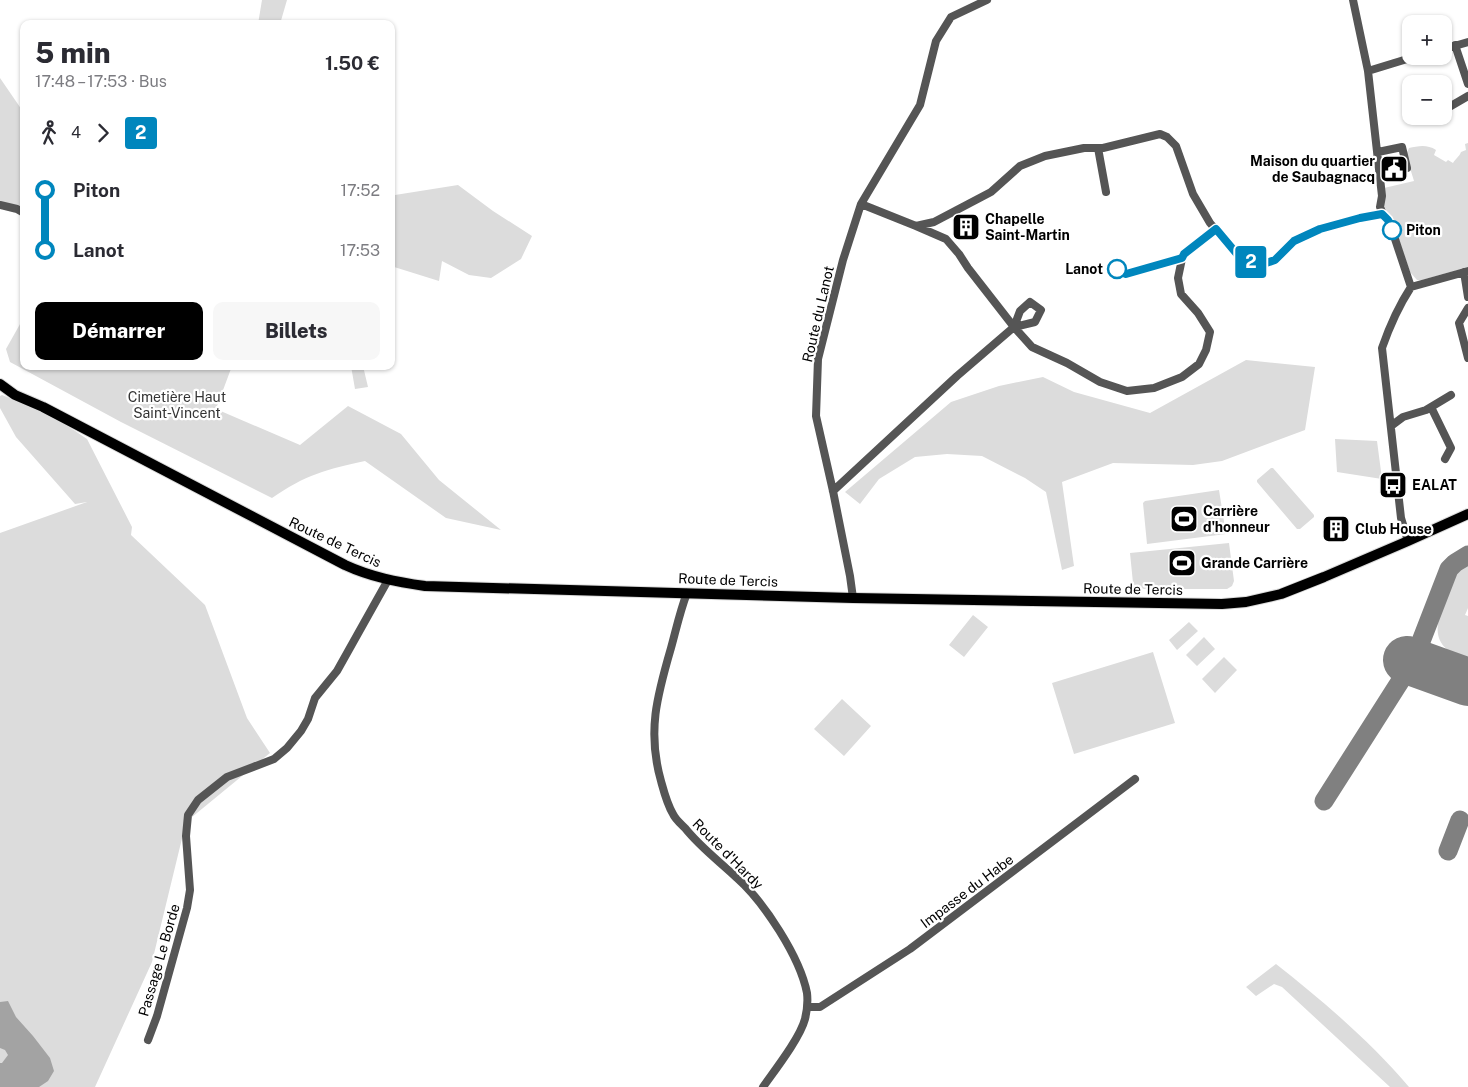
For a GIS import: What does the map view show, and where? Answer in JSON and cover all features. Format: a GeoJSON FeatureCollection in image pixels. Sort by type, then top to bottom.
{"type":"FeatureCollection","features":[{"type":"Feature","properties":{"kind":"main road","name":"Route de Tercis"},"geometry":{"type":"LineString","coordinates":[[0,384],[14,395]]}},
{"type":"Feature","properties":{"kind":"main road","name":"Route de Tercis"},"geometry":{"type":"LineString","coordinates":[[0,392],[14,395],[50,411],[345,565],[388,580],[426,586],[853,598],[1222,604],[1246,602],[1281,594],[1408,542],[1468,514]]}},
{"type":"Feature","properties":{"kind":"street","name":"Route du Lanot"},"geometry":{"type":"LineString","coordinates":[[853,598],[833,490],[816,416],[818,358],[843,260],[861,204],[920,105],[936,41],[951,17],[987,0]]}},
{"type":"Feature","properties":{"kind":"street"},"geometry":{"type":"LineString","coordinates":[[1353,0],[1368,71],[1382,196],[1380,207],[1382,214],[1388,220],[1412,287]]}},
{"type":"Feature","properties":{"kind":"street"},"geometry":{"type":"LineString","coordinates":[[1452,46],[1468,42]]}},
{"type":"Feature","properties":{"kind":"street"},"geometry":{"type":"LineString","coordinates":[[1455,45],[1468,84]]}},
{"type":"Feature","properties":{"kind":"street"},"geometry":{"type":"LineString","coordinates":[[1368,71],[1402,61]]}},
{"type":"Feature","properties":{"kind":"street"},"geometry":{"type":"LineString","coordinates":[[1452,105],[1468,96]]}},
{"type":"Feature","properties":{"kind":"street"},"geometry":{"type":"LineString","coordinates":[[916,226],[934,222],[991,192],[1020,166],[1036,159],[1084,148],[1103,148],[1160,134],[1167,137],[1176,146],[1193,194],[1210,222],[1242,260],[1260,265],[1275,260],[1294,241],[1320,229],[1382,214]]}},
{"type":"Feature","properties":{"kind":"street"},"geometry":{"type":"LineString","coordinates":[[1378,152],[1402,147],[1407,168]]}},
{"type":"Feature","properties":{"kind":"street"},"geometry":{"type":"LineString","coordinates":[[1098,148],[1106,192]]}},
{"type":"Feature","properties":{"kind":"street"},"geometry":{"type":"LineString","coordinates":[[861,204],[946,240],[959,254],[1014,327],[1032,347],[1067,363],[1100,382],[1127,390],[1154,388],[1182,377],[1199,364],[1206,350],[1210,332],[1198,313],[1182,294],[1178,278],[1184,254],[1216,229]]}},
{"type":"Feature","properties":{"kind":"street"},"geometry":{"type":"LineString","coordinates":[[0,205],[20,211]]}},
{"type":"Feature","properties":{"kind":"street"},"geometry":{"type":"LineString","coordinates":[[1408,542],[1401,518],[1382,348],[1391,322],[1402,300],[1412,287],[1466,272],[1468,297]]}},
{"type":"Feature","properties":{"kind":"street"},"geometry":{"type":"LineString","coordinates":[[1468,308],[1459,323],[1468,358]]}},
{"type":"Feature","properties":{"kind":"street"},"geometry":{"type":"LineString","coordinates":[[833,490],[957,376],[1014,327]]}},
{"type":"Feature","properties":{"kind":"street"},"geometry":{"type":"LineString","coordinates":[[1391,426],[1403,417],[1431,407],[1452,395]]}},
{"type":"Feature","properties":{"kind":"street"},"geometry":{"type":"LineString","coordinates":[[1431,407],[1451,448],[1445,459]]}},
{"type":"Feature","properties":{"kind":"street","name":"Passage Le Borde"},"geometry":{"type":"LineString","coordinates":[[148,1040],[157,1016],[187,908],[190,890],[186,836],[188,815],[198,800],[227,778],[274,759],[287,748],[301,731],[308,719],[315,698],[337,671],[388,580]]}},
{"type":"Feature","properties":{"kind":"street","name":"Route d'Hardy"},"geometry":{"type":"LineString","coordinates":[[687,593],[663,677],[654,727],[654,748],[664,793],[673,815],[698,844],[739,880],[771,918],[784,938],[797,965],[807,993],[807,1007],[798,1035],[763,1087]]}},
{"type":"Feature","properties":{"kind":"street","name":"Impasse du Habe"},"geometry":{"type":"LineString","coordinates":[[807,1007],[820,1007],[910,950],[1135,779]]}},
{"type":"Feature","properties":{"kind":"green space"},"geometry":{"type":"Polygon","coordinates":[[[262,0],[287,0],[281,20],[259,20],[262,0]]]}},
{"type":"Feature","properties":{"kind":"green space"},"geometry":{"type":"Polygon","coordinates":[[[0,78],[20,107],[20,212],[0,205],[0,78]]]}},
{"type":"Feature","properties":{"kind":"green space"},"geometry":{"type":"Polygon","coordinates":[[[1468,143],[1468,267],[1417,280],[1410,272],[1391,218],[1383,211],[1384,188],[1414,181],[1406,155],[1409,148],[1429,147],[1436,150],[1434,155],[1446,162],[1448,160],[1453,163],[1461,152],[1466,150],[1465,144],[1468,143]]]}},
{"type":"Feature","properties":{"kind":"green space"},"geometry":{"type":"Polygon","coordinates":[[[458,185],[493,211],[532,236],[521,259],[491,278],[469,275],[442,261],[439,281],[395,267],[395,195],[458,185]]]}},
{"type":"Feature","properties":{"kind":"green space","name":"Cimetière Haut Saint-Vincent"},"geometry":{"type":"Polygon","coordinates":[[[20,324],[20,367],[10,362],[6,349],[20,324]]]}},
{"type":"Feature","properties":{"kind":"green space"},"geometry":{"type":"Polygon","coordinates":[[[1246,360],[1315,367],[1305,430],[1222,461],[1193,465],[1113,463],[1062,482],[1074,566],[1062,570],[1046,492],[1025,478],[982,456],[947,454],[915,457],[879,479],[860,504],[845,492],[951,402],[999,386],[1043,377],[1074,392],[1150,413],[1246,360]]]}},
{"type":"Feature","properties":{"kind":"green space","name":"Cimetière Haut Saint-Vincent"},"geometry":{"type":"Polygon","coordinates":[[[25,370],[231,370],[216,409],[300,445],[348,406],[401,434],[439,480],[501,530],[446,518],[365,461],[306,478],[272,498],[121,422],[25,370]]]}},
{"type":"Feature","properties":{"kind":"green space"},"geometry":{"type":"Polygon","coordinates":[[[352,370],[364,370],[368,387],[355,389],[352,370]]]}},
{"type":"Feature","properties":{"kind":"green space"},"geometry":{"type":"Polygon","coordinates":[[[2,395],[50,414],[87,439],[132,527],[131,535],[205,605],[247,718],[270,753],[186,822],[152,962],[95,1087],[0,1087],[0,533],[87,502],[75,504],[16,437],[0,408],[0,396],[2,395]]]}},
{"type":"Feature","properties":{"kind":"green space"},"geometry":{"type":"Polygon","coordinates":[[[1335,439],[1377,441],[1382,479],[1337,472],[1335,439]]]}},
{"type":"Feature","properties":{"kind":"green space"},"geometry":{"type":"Polygon","coordinates":[[[1271,468],[1314,515],[1300,529],[1297,529],[1257,482],[1271,468]]]}},
{"type":"Feature","properties":{"kind":"green space","name":"Carrière d'honneur"},"geometry":{"type":"Polygon","coordinates":[[[1219,490],[1226,534],[1147,544],[1143,503],[1145,501],[1219,490]]]}},
{"type":"Feature","properties":{"kind":"green space","name":"Grande Carrière"},"geometry":{"type":"Polygon","coordinates":[[[1229,543],[1234,581],[1232,586],[1227,589],[1144,589],[1135,586],[1133,583],[1130,553],[1229,543]]]}},
{"type":"Feature","properties":{"kind":"green space"},"geometry":{"type":"Polygon","coordinates":[[[1468,563],[1468,608],[1465,615],[1468,616],[1468,660],[1454,654],[1443,646],[1438,634],[1438,627],[1439,618],[1456,571],[1468,563]]]}},
{"type":"Feature","properties":{"kind":"green space"},"geometry":{"type":"Polygon","coordinates":[[[973,615],[988,627],[964,657],[949,645],[973,615]]]}},
{"type":"Feature","properties":{"kind":"green space"},"geometry":{"type":"Polygon","coordinates":[[[1189,622],[1198,631],[1177,650],[1169,640],[1189,622]]]}},
{"type":"Feature","properties":{"kind":"green space"},"geometry":{"type":"Polygon","coordinates":[[[1204,637],[1215,649],[1197,666],[1186,655],[1204,637]]]}},
{"type":"Feature","properties":{"kind":"green space"},"geometry":{"type":"Polygon","coordinates":[[[1153,652],[1175,723],[1074,754],[1052,683],[1153,652]]]}},
{"type":"Feature","properties":{"kind":"green space"},"geometry":{"type":"Polygon","coordinates":[[[1224,657],[1237,670],[1215,693],[1202,679],[1224,657]]]}},
{"type":"Feature","properties":{"kind":"green space"},"geometry":{"type":"Polygon","coordinates":[[[842,699],[871,726],[844,756],[814,729],[842,699]]]}},
{"type":"Feature","properties":{"kind":"green space"},"geometry":{"type":"Polygon","coordinates":[[[1276,964],[1346,1022],[1409,1087],[1390,1087],[1282,987],[1274,984],[1256,996],[1246,987],[1276,964]]]}},
{"type":"Feature","properties":{"kind":"shaded area"},"geometry":{"type":"Polygon","coordinates":[[[8,1001],[16,1017],[50,1058],[54,1071],[48,1081],[39,1087],[0,1087],[0,1063],[8,1055],[5,1050],[0,1048],[0,1002],[8,1001]]]}},
{"type":"Feature","properties":{"kind":"taxiway"},"geometry":{"type":"LineString","coordinates":[[1443,672],[1425,665],[1419,659],[1418,649],[1449,569],[1468,555]]}},
{"type":"Feature","properties":{"kind":"taxiway"},"geometry":{"type":"LineString","coordinates":[[1324,801],[1401,680]]}},
{"type":"Feature","properties":{"kind":"taxiway"},"geometry":{"type":"LineString","coordinates":[[1448,851],[1460,820]]}},
{"type":"Feature","properties":{"kind":"runway"},"geometry":{"type":"LineString","coordinates":[[1407,660],[1468,682]]}},
{"type":"Feature","properties":{"kind":"bus line","name":"2"},"geometry":{"type":"LineString","coordinates":[[1117,269],[1126,274],[1182,258],[1202,238],[1216,229],[1242,260],[1260,265],[1275,260],[1294,241],[1320,229],[1360,218],[1382,214],[1388,220],[1392,230]]}},
{"type":"Feature","properties":{"kind":"place","name":"Maison du quartier de Saubagnacq"},"geometry":{"type":"Point","coordinates":[1394,169]}},
{"type":"Feature","properties":{"kind":"place","name":"Chapelle Saint-Martin"},"geometry":{"type":"Point","coordinates":[966,227]}},
{"type":"Feature","properties":{"kind":"place","name":"Piton"},"geometry":{"type":"Point","coordinates":[1392,230]}},
{"type":"Feature","properties":{"kind":"place","name":"Lanot"},"geometry":{"type":"Point","coordinates":[1117,269]}},
{"type":"Feature","properties":{"kind":"place","name":"EALAT"},"geometry":{"type":"Point","coordinates":[1393,485]}},
{"type":"Feature","properties":{"kind":"place","name":"Carrière d'honneur"},"geometry":{"type":"Point","coordinates":[1184,519]}},
{"type":"Feature","properties":{"kind":"place","name":"Club House"},"geometry":{"type":"Point","coordinates":[1336,529]}},
{"type":"Feature","properties":{"kind":"place","name":"Grande Carrière"},"geometry":{"type":"Point","coordinates":[1182,563]}}]}
